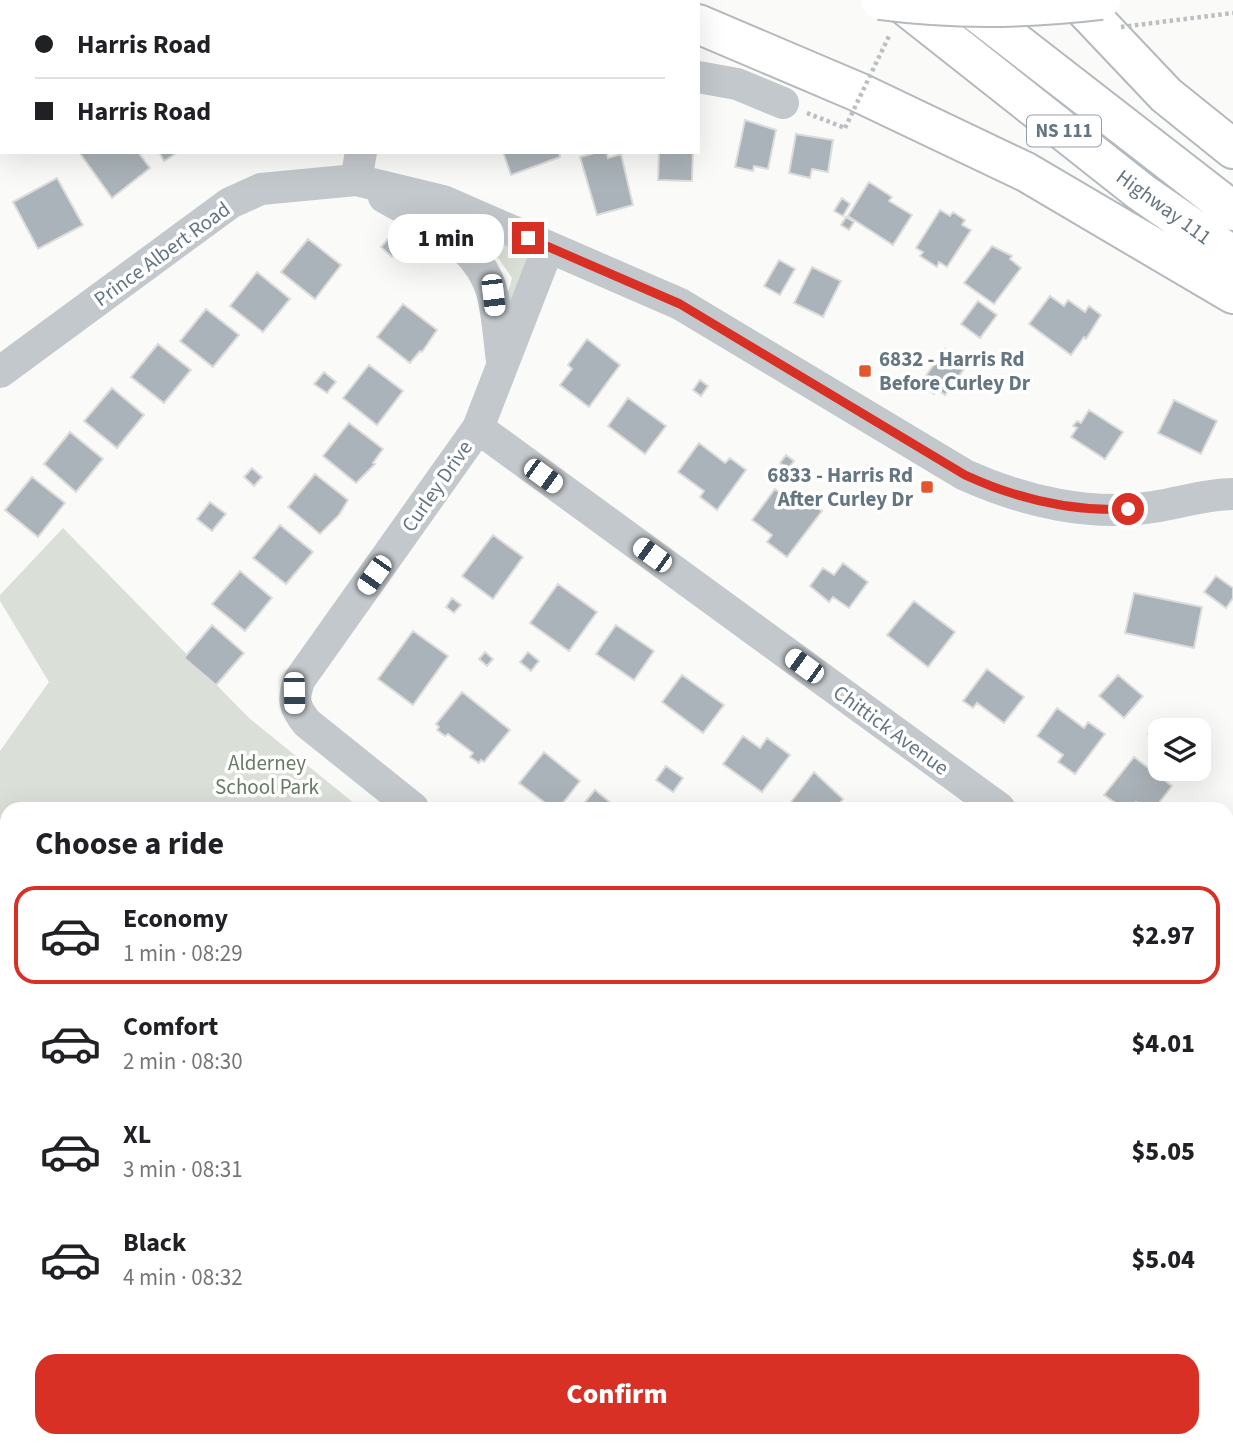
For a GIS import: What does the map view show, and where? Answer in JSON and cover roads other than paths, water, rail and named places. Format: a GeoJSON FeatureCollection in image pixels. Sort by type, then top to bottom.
{"type":"FeatureCollection","features":[{"type":"Feature","properties":{"kind":"main road","name":"Highway 111"},"geometry":{"type":"LineString","coordinates":[[961,0],[1233,211]]}},
{"type":"Feature","properties":{"kind":"main road"},"geometry":{"type":"LineString","coordinates":[[1076,0],[1166,95],[1233,149]]}},
{"type":"Feature","properties":{"kind":"main road"},"geometry":{"type":"LineString","coordinates":[[890,11],[990,8],[1101,0]]}},
{"type":"Feature","properties":{"kind":"main road","name":"Highway 111"},"geometry":{"type":"LineString","coordinates":[[890,11],[1233,256]]}},
{"type":"Feature","properties":{"kind":"main road"},"geometry":{"type":"LineString","coordinates":[[700,25],[859,92],[1026,172],[1233,294]]}},
{"type":"Feature","properties":{"kind":"street"},"geometry":{"type":"LineString","coordinates":[[700,77],[737,84],[783,103]]}},
{"type":"Feature","properties":{"kind":"street","name":"Prince Albert Road"},"geometry":{"type":"LineString","coordinates":[[0,372],[230,203],[261,189],[358,166],[680,304],[965,475],[998,490],[1060,505],[1105,510],[1152,508],[1233,494]]}},
{"type":"Feature","properties":{"kind":"street","name":"Curley Drive"},"geometry":{"type":"LineString","coordinates":[[358,166],[473,256],[493,295],[502,363]]}},
{"type":"Feature","properties":{"kind":"street","name":"Curley Drive"},"geometry":{"type":"LineString","coordinates":[[406,802],[307,723],[295,708],[294,693],[300,679],[478,428],[548,248]]}},
{"type":"Feature","properties":{"kind":"street","name":"Chittick Avenue"},"geometry":{"type":"LineString","coordinates":[[478,428],[991,802]]}},
{"type":"Feature","properties":{"kind":"place","name":"6832 - Harris Rd Before Curley Dr"},"geometry":{"type":"Point","coordinates":[865,371]}},
{"type":"Feature","properties":{"kind":"place","name":"6833 - Harris Rd After Curley Dr"},"geometry":{"type":"Point","coordinates":[927,487]}},
{"type":"Feature","properties":{"kind":"park label","name":"Alderney School Park"},"geometry":{"type":"Point","coordinates":[267,775]}}]}
